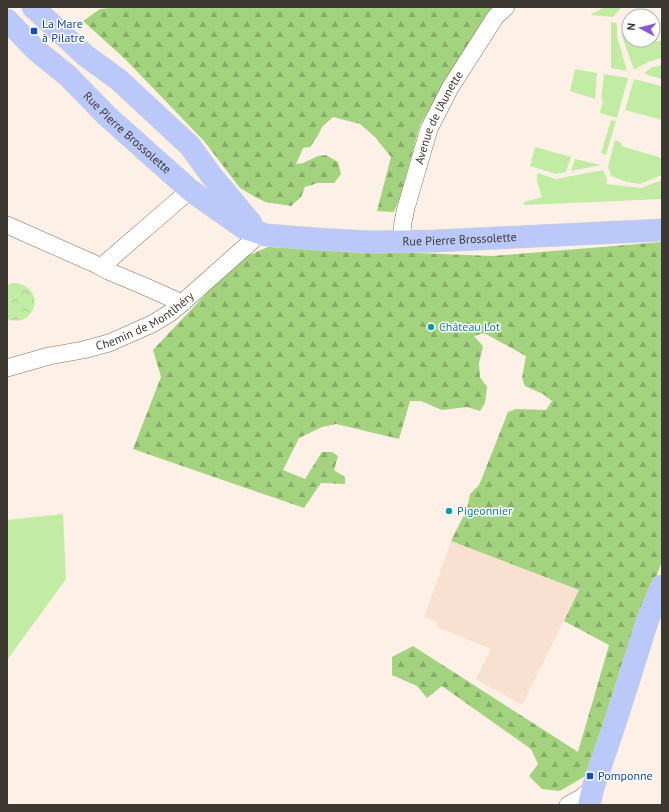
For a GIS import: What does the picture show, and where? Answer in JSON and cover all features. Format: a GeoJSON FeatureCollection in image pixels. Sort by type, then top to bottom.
{"type":"FeatureCollection","features":[{"type":"Feature","properties":{"kind":"main road"},"geometry":{"type":"LineString","coordinates":[[33,7],[86,56],[119,80],[190,146],[258,232]]}},
{"type":"Feature","properties":{"kind":"main road","name":"Rue Pierre Brossolette"},"geometry":{"type":"LineString","coordinates":[[7,20],[36,50],[68,76],[107,116],[190,190],[244,228],[266,235],[364,242],[464,240],[662,230]]}},
{"type":"Feature","properties":{"kind":"main road"},"geometry":{"type":"LineString","coordinates":[[593,799],[648,619],[662,586]]}},
{"type":"Feature","properties":{"kind":"main road"},"geometry":{"type":"LineString","coordinates":[[593,799],[609,764],[662,606]]}},
{"type":"Feature","properties":{"kind":"street","name":"Avenue de l’Aunette"},"geometry":{"type":"LineString","coordinates":[[401,241],[406,208],[429,129],[450,88],[496,16],[506,7]]}},
{"type":"Feature","properties":{"kind":"street"},"geometry":{"type":"LineString","coordinates":[[101,267],[190,190]]}},
{"type":"Feature","properties":{"kind":"street"},"geometry":{"type":"LineString","coordinates":[[7,225],[182,303]]}},
{"type":"Feature","properties":{"kind":"street","name":"Chemin de Montlhéry"},"geometry":{"type":"LineString","coordinates":[[7,368],[48,356],[83,350],[109,343],[152,324],[170,313],[182,303],[254,240],[258,232]]}},
{"type":"Feature","properties":{"kind":"street"},"geometry":{"type":"LineString","coordinates":[[568,805],[581,798],[593,799]]}},
{"type":"Feature","properties":{"kind":"shaded area"},"geometry":{"type":"Polygon","coordinates":[[[451,541],[579,590],[522,705],[476,679],[491,649],[437,627],[437,622],[424,617],[451,541]]]}},
{"type":"Feature","properties":{"kind":"green space"},"geometry":{"type":"Polygon","coordinates":[[[120,7],[493,7],[488,12],[420,125],[400,197],[394,212],[377,211],[391,157],[375,137],[360,124],[333,117],[322,127],[310,147],[303,148],[296,164],[303,163],[318,156],[326,155],[338,162],[341,174],[334,183],[318,183],[305,187],[301,197],[291,206],[265,202],[240,188],[204,141],[125,59],[83,21],[100,9],[120,7]]]}},
{"type":"Feature","properties":{"kind":"green space"},"geometry":{"type":"Polygon","coordinates":[[[605,7],[622,7],[613,17],[590,15],[605,7]]]}},
{"type":"Feature","properties":{"kind":"green space"},"geometry":{"type":"Polygon","coordinates":[[[611,22],[616,23],[617,26],[617,36],[627,71],[611,68],[611,22]]]}},
{"type":"Feature","properties":{"kind":"green space"},"geometry":{"type":"Polygon","coordinates":[[[662,41],[662,58],[648,62],[634,70],[626,48],[661,48],[662,41]]]}},
{"type":"Feature","properties":{"kind":"green space"},"geometry":{"type":"Polygon","coordinates":[[[662,65],[662,79],[644,73],[652,67],[662,65]]]}},
{"type":"Feature","properties":{"kind":"green space"},"geometry":{"type":"Polygon","coordinates":[[[575,69],[597,73],[595,99],[570,91],[575,69]]]}},
{"type":"Feature","properties":{"kind":"green space"},"geometry":{"type":"Polygon","coordinates":[[[604,74],[628,78],[617,118],[600,113],[603,100],[601,99],[604,74]]]}},
{"type":"Feature","properties":{"kind":"green space"},"geometry":{"type":"Polygon","coordinates":[[[634,79],[662,86],[662,120],[625,110],[634,79]]]}},
{"type":"Feature","properties":{"kind":"green space"},"geometry":{"type":"Polygon","coordinates":[[[611,120],[616,121],[606,155],[601,153],[611,120]]]}},
{"type":"Feature","properties":{"kind":"green space"},"geometry":{"type":"Polygon","coordinates":[[[615,140],[622,143],[621,146],[659,157],[662,160],[662,175],[640,184],[627,182],[611,176],[608,167],[615,140]]]}},
{"type":"Feature","properties":{"kind":"green space"},"geometry":{"type":"Polygon","coordinates":[[[535,147],[571,157],[566,172],[556,174],[530,166],[535,147]]]}},
{"type":"Feature","properties":{"kind":"green space"},"geometry":{"type":"Polygon","coordinates":[[[575,159],[601,165],[571,171],[575,159]]]}},
{"type":"Feature","properties":{"kind":"green space"},"geometry":{"type":"Polygon","coordinates":[[[603,170],[607,179],[607,184],[641,188],[662,180],[662,199],[524,205],[524,202],[542,197],[537,181],[537,173],[556,179],[603,170]]]}},
{"type":"Feature","properties":{"kind":"green space"},"geometry":{"type":"Polygon","coordinates":[[[662,242],[662,561],[587,775],[560,791],[542,789],[529,776],[538,764],[531,749],[442,686],[427,698],[417,686],[392,675],[392,657],[413,646],[578,752],[609,645],[564,621],[579,590],[451,541],[467,509],[470,494],[479,485],[508,412],[516,409],[546,410],[552,401],[543,394],[525,386],[522,378],[526,356],[484,333],[474,336],[483,346],[479,363],[480,377],[487,387],[485,403],[480,411],[467,407],[442,410],[421,401],[410,401],[399,439],[336,424],[322,427],[299,438],[283,470],[305,479],[322,452],[332,452],[338,456],[334,470],[345,477],[345,484],[321,483],[304,508],[133,449],[161,377],[153,350],[238,260],[268,247],[492,256],[662,242]]]}},
{"type":"Feature","properties":{"kind":"green space"},"geometry":{"type":"Polygon","coordinates":[[[14,283],[24,286],[31,291],[34,298],[34,306],[31,313],[25,318],[17,321],[7,319],[7,285],[14,283]]]}},
{"type":"Feature","properties":{"kind":"green space"},"geometry":{"type":"Polygon","coordinates":[[[63,514],[66,579],[7,660],[7,520],[63,514]]]}},
{"type":"Feature","properties":{"kind":"place","name":"La Mare à Pilatre"},"geometry":{"type":"Point","coordinates":[34,31]}},
{"type":"Feature","properties":{"kind":"place","name":"Château Lot"},"geometry":{"type":"Point","coordinates":[431,327]}},
{"type":"Feature","properties":{"kind":"place","name":"Pigeonnier"},"geometry":{"type":"Point","coordinates":[449,511]}},
{"type":"Feature","properties":{"kind":"place","name":"Pomponne"},"geometry":{"type":"Point","coordinates":[590,776]}}]}
